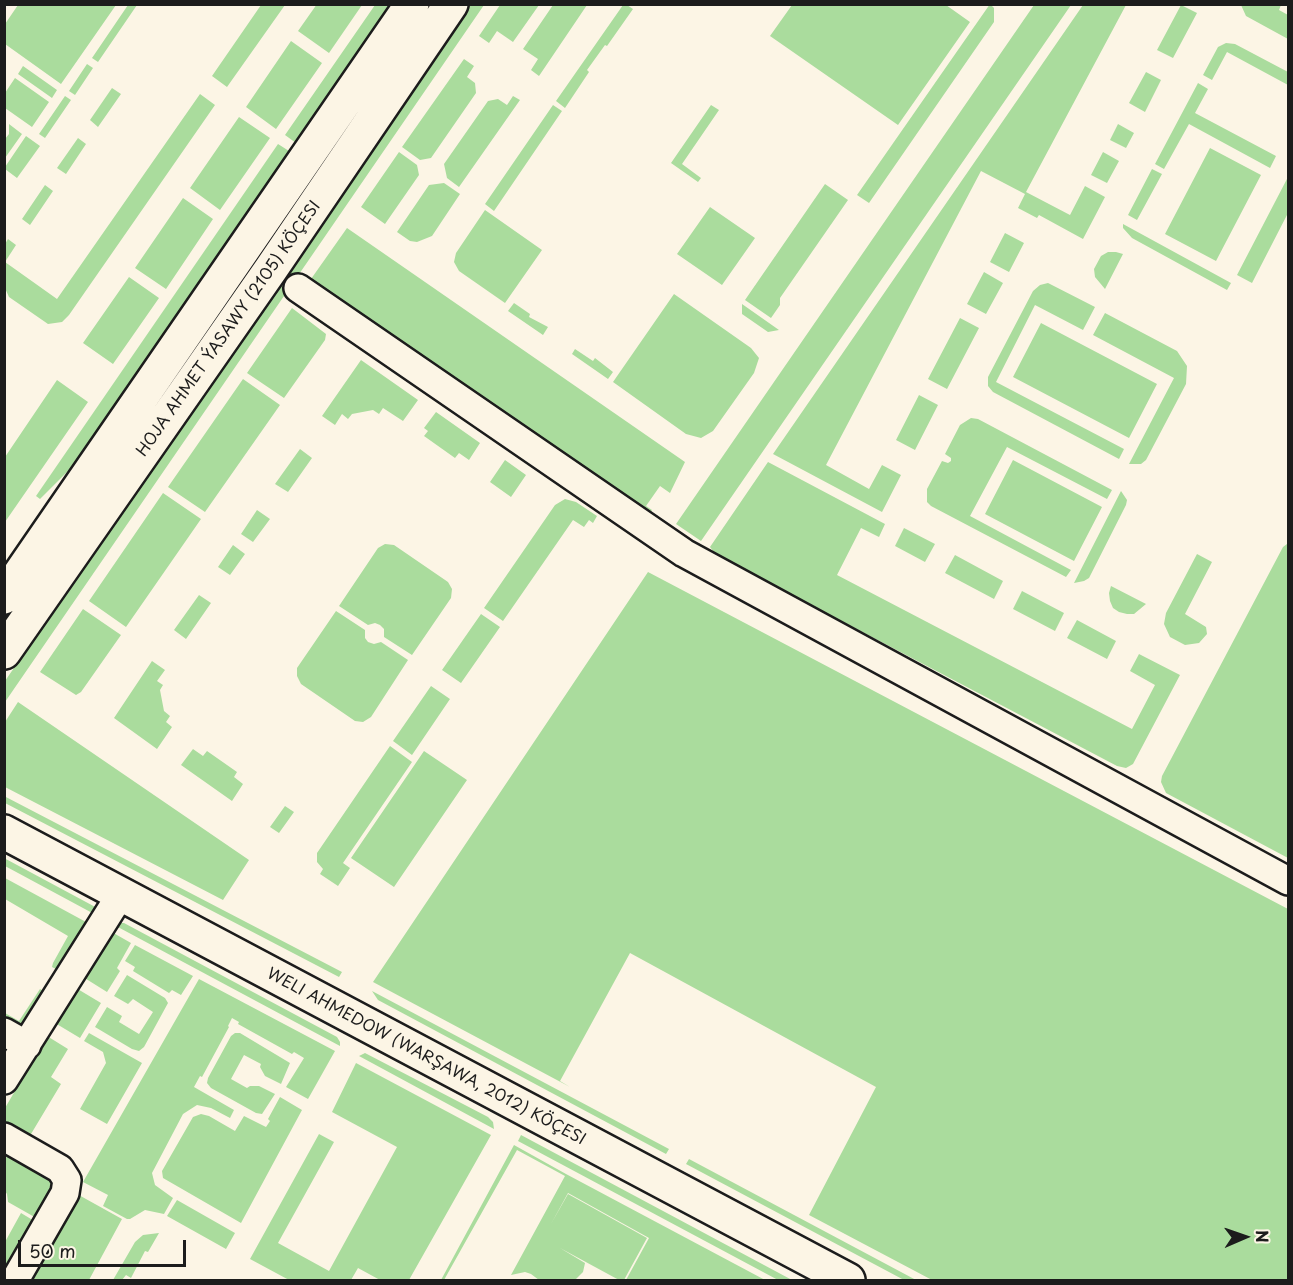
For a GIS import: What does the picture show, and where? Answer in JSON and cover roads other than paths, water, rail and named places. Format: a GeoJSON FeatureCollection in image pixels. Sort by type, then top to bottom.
{"type":"FeatureCollection","features":[{"type":"Feature","properties":{"kind":"main road","name":"HOJA AHMET ÝASAWY (2105) KÖÇESI"},"geometry":{"type":"LineString","coordinates":[[4,597],[412,4]]}},
{"type":"Feature","properties":{"kind":"main road","name":"HOJA AHMET ÝASAWY (2105) KÖÇESI"},"geometry":{"type":"LineString","coordinates":[[4,652],[271,269],[451,4]]}},
{"type":"Feature","properties":{"kind":"main road","name":"WELI AHMEDOW (WARŞAWA, 2012) KÖÇESI"},"geometry":{"type":"LineString","coordinates":[[4,832],[848,1281]]}},
{"type":"Feature","properties":{"kind":"street"},"geometry":{"type":"LineString","coordinates":[[298,288],[684,553],[1288,880]]}},
{"type":"Feature","properties":{"kind":"street"},"geometry":{"type":"LineString","coordinates":[[4,1080],[16,1038],[121,894]]}},
{"type":"Feature","properties":{"kind":"street"},"geometry":{"type":"LineString","coordinates":[[4,1137],[60,1169],[67,1180],[65,1193],[15,1281]]}}]}
